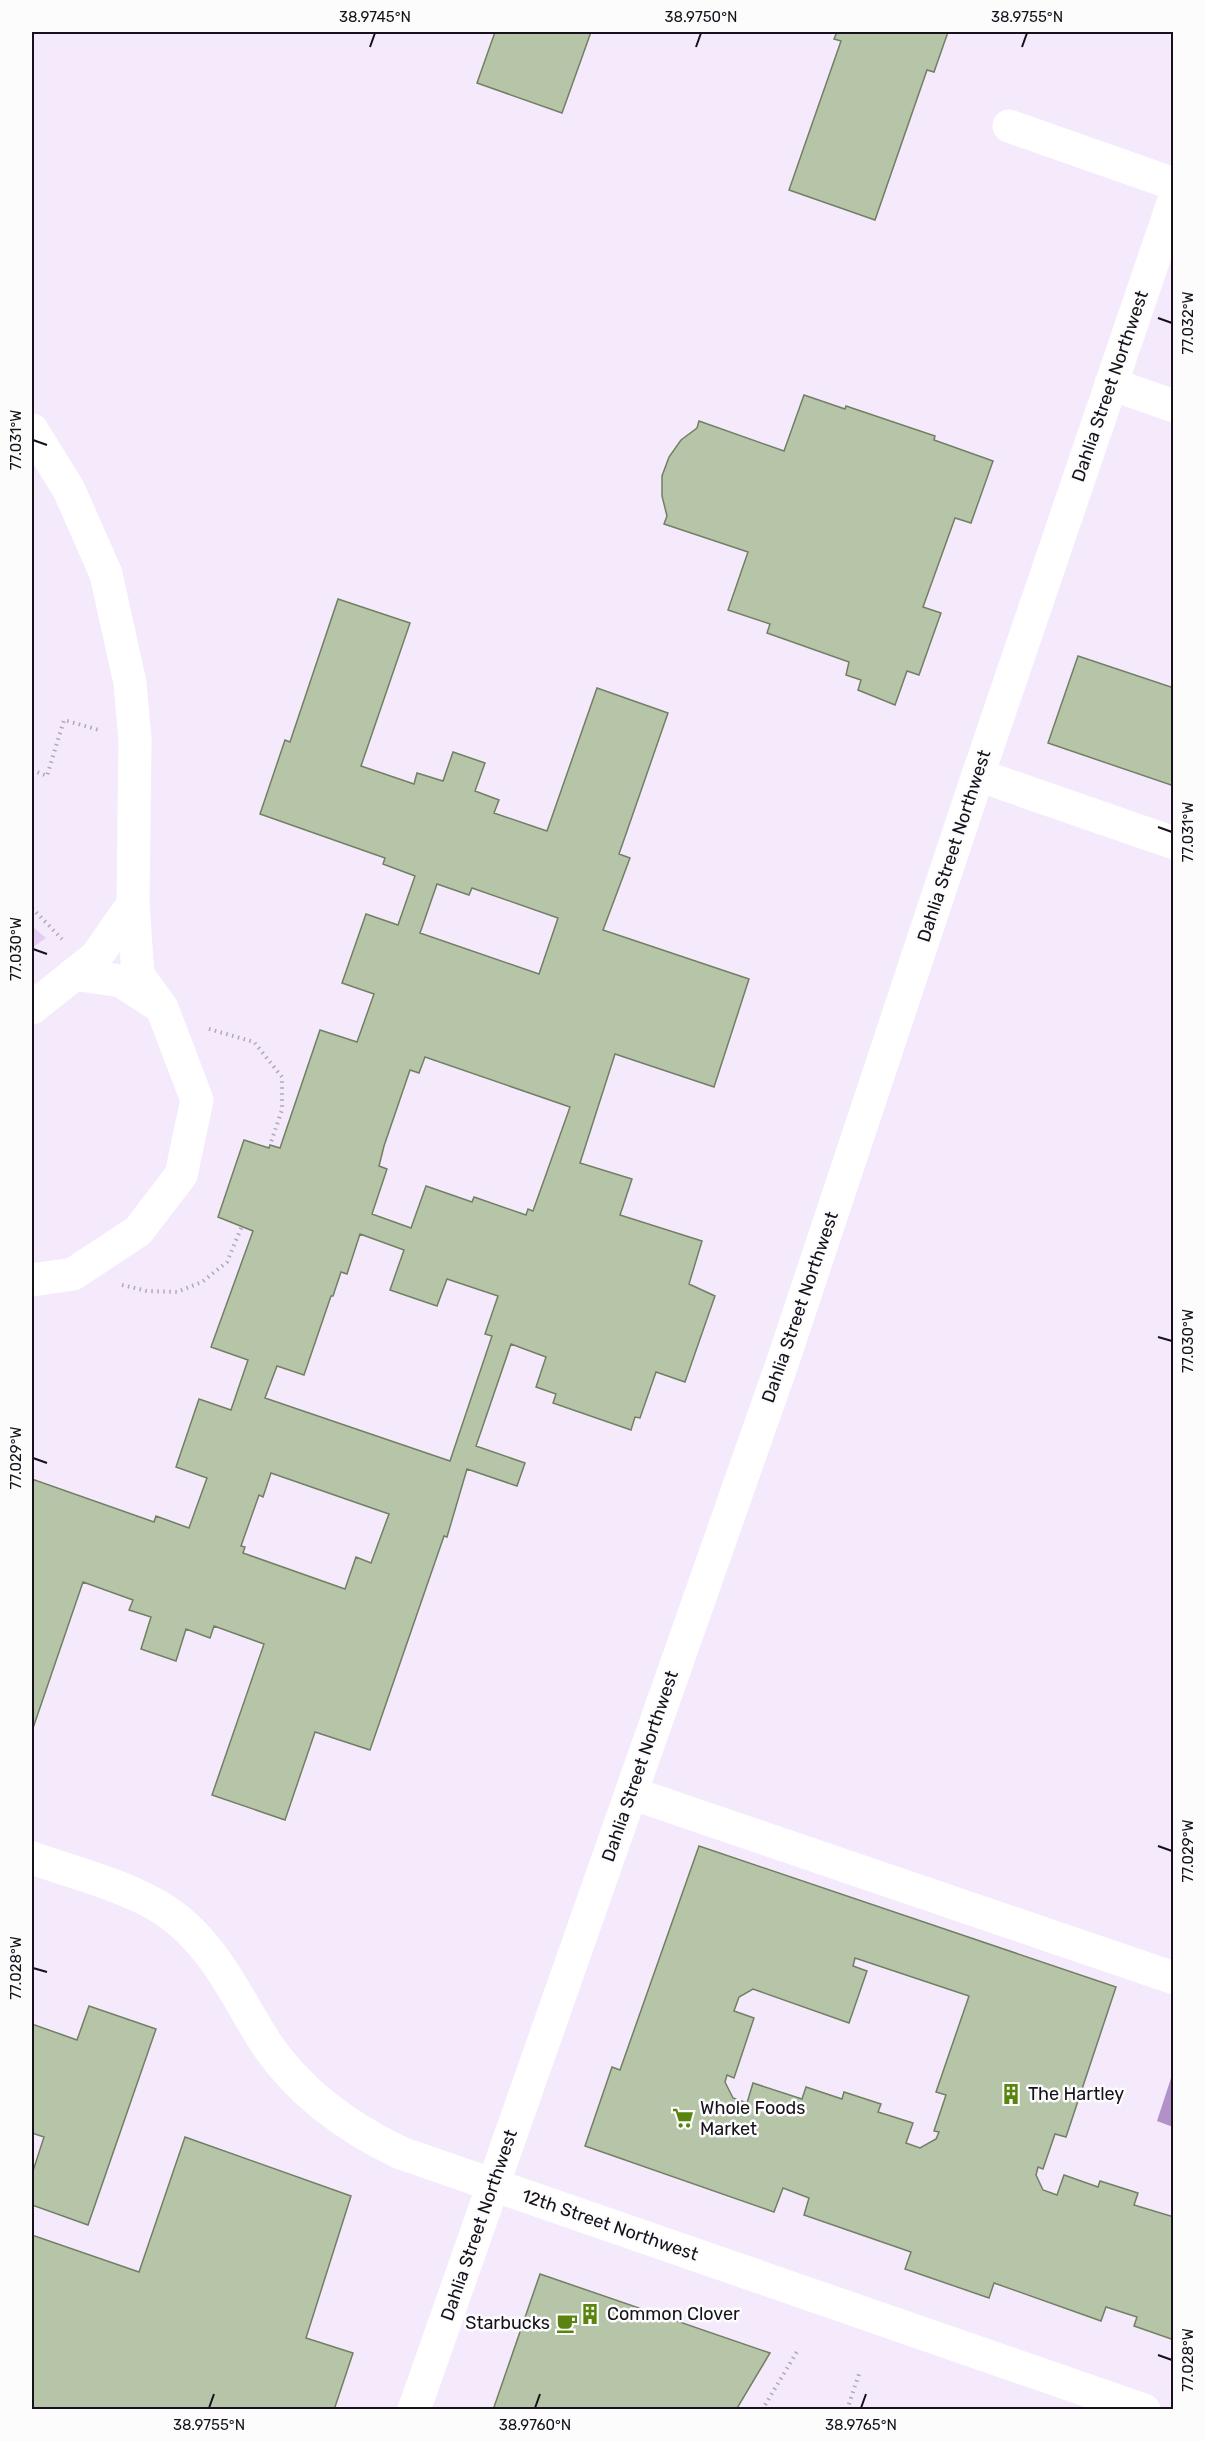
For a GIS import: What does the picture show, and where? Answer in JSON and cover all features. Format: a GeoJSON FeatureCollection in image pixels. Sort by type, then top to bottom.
{"type":"FeatureCollection","features":[{"type":"Feature","properties":{"kind":"street"},"geometry":{"type":"LineString","coordinates":[[1010,126],[1173,184]]}},
{"type":"Feature","properties":{"kind":"street","name":"Dahlia Street Northwest"},"geometry":{"type":"LineString","coordinates":[[414,2409],[783,1361],[1173,200]]}},
{"type":"Feature","properties":{"kind":"street"},"geometry":{"type":"LineString","coordinates":[[1111,384],[1173,406]]}},
{"type":"Feature","properties":{"kind":"street"},"geometry":{"type":"LineString","coordinates":[[32,430],[69,490],[91,535],[106,574],[119,626],[129,682],[135,740],[133,904],[138,975],[162,1008],[196,1100],[181,1175],[138,1231],[73,1274],[32,1280]]}},
{"type":"Feature","properties":{"kind":"street"},"geometry":{"type":"LineString","coordinates":[[978,775],[1173,843]]}},
{"type":"Feature","properties":{"kind":"street"},"geometry":{"type":"LineString","coordinates":[[32,1008],[71,960],[96,957],[133,904]]}},
{"type":"Feature","properties":{"kind":"street"},"geometry":{"type":"LineString","coordinates":[[71,960],[121,981],[162,1008]]}},
{"type":"Feature","properties":{"kind":"street"},"geometry":{"type":"LineString","coordinates":[[631,1793],[742,1846],[1173,1978]]}},
{"type":"Feature","properties":{"kind":"street","name":"12th Street Northwest"},"geometry":{"type":"LineString","coordinates":[[32,1858],[132,1895],[177,1919],[213,1955],[282,2064],[304,2090],[344,2123],[401,2153],[1144,2409]]}},
{"type":"Feature","properties":{"kind":"path"},"geometry":{"type":"LineString","coordinates":[[32,771],[46,776],[64,720],[104,731]]}},
{"type":"Feature","properties":{"kind":"path"},"geometry":{"type":"LineString","coordinates":[[32,908],[71,960]]}},
{"type":"Feature","properties":{"kind":"path"},"geometry":{"type":"LineString","coordinates":[[205,1028],[254,1042],[282,1077],[282,1110],[270,1145]]}},
{"type":"Feature","properties":{"kind":"path"},"geometry":{"type":"LineString","coordinates":[[117,1284],[147,1291],[177,1292],[202,1282],[227,1262],[242,1226]]}},
{"type":"Feature","properties":{"kind":"path"},"geometry":{"type":"LineString","coordinates":[[762,2409],[798,2350]]}},
{"type":"Feature","properties":{"kind":"path"},"geometry":{"type":"LineString","coordinates":[[847,2409],[860,2371]]}},
{"type":"Feature","properties":{"kind":"shaded area"},"geometry":{"type":"Polygon","coordinates":[[[32,926],[46,938],[32,948],[32,926]]]}},
{"type":"Feature","properties":{"kind":"shaded area"},"geometry":{"type":"Polygon","coordinates":[[[1173,2072],[1173,2127],[1157,2121],[1173,2072]]]}},
{"type":"Feature","properties":{"kind":"building"},"geometry":{"type":"Polygon","coordinates":[[[495,32],[591,32],[562,113],[477,83],[495,32]]]}},
{"type":"Feature","properties":{"kind":"building"},"geometry":{"type":"Polygon","coordinates":[[[837,32],[948,32],[934,72],[927,70],[875,220],[789,190],[841,41],[834,39],[837,32]]]}},
{"type":"Feature","properties":{"kind":"building"},"geometry":{"type":"Polygon","coordinates":[[[804,395],[845,409],[846,406],[935,436],[934,440],[993,461],[971,523],[955,518],[923,607],[941,613],[919,675],[907,671],[895,705],[858,690],[861,680],[846,675],[849,662],[767,633],[770,624],[728,610],[748,552],[664,524],[667,516],[662,496],[662,476],[669,457],[681,440],[697,428],[699,421],[784,451],[804,395]]]}},
{"type":"Feature","properties":{"kind":"building"},"geometry":{"type":"Polygon","coordinates":[[[338,599],[410,623],[361,766],[414,784],[417,773],[443,781],[453,752],[485,763],[475,791],[499,800],[494,813],[547,831],[597,688],[668,713],[619,854],[630,858],[603,930],[749,979],[714,1087],[615,1054],[580,1163],[632,1179],[620,1215],[702,1241],[689,1284],[715,1296],[685,1382],[656,1372],[640,1418],[635,1417],[631,1430],[553,1403],[556,1394],[536,1387],[546,1357],[511,1344],[476,1446],[525,1463],[517,1486],[467,1469],[447,1537],[444,1536],[370,1750],[315,1732],[285,1820],[212,1795],[264,1644],[214,1626],[210,1638],[186,1629],[176,1661],[141,1649],[151,1617],[129,1610],[133,1600],[83,1582],[32,1731],[32,1479],[154,1522],[156,1516],[189,1528],[207,1478],[176,1467],[199,1399],[231,1410],[248,1360],[211,1347],[253,1231],[218,1217],[244,1140],[269,1148],[270,1145],[280,1148],[320,1030],[357,1042],[374,994],[342,983],[366,914],[398,925],[415,876],[383,864],[385,858],[260,814],[285,740],[290,742],[338,599]],[[437,884],[420,933],[539,974],[558,918],[472,888],[469,895],[437,884]],[[425,1057],[419,1073],[410,1070],[384,1146],[379,1166],[387,1169],[372,1214],[411,1228],[426,1186],[472,1202],[474,1197],[526,1215],[528,1209],[533,1211],[570,1107],[425,1057]],[[360,1234],[347,1274],[341,1272],[304,1375],[277,1366],[265,1398],[450,1461],[492,1336],[485,1334],[498,1296],[447,1279],[437,1306],[390,1290],[404,1250],[360,1234]],[[271,1473],[263,1497],[259,1495],[241,1546],[245,1547],[243,1553],[345,1589],[356,1557],[371,1563],[389,1514],[271,1473]]]}},
{"type":"Feature","properties":{"kind":"building"},"geometry":{"type":"Polygon","coordinates":[[[1078,656],[1174,688],[1174,786],[1048,743],[1078,656]]]}},
{"type":"Feature","properties":{"kind":"building","name":"The Hartley"},"geometry":{"type":"Polygon","coordinates":[[[699,1846],[1116,1987],[1066,2137],[1055,2134],[1043,2169],[1038,2167],[1036,2175],[1043,2190],[1057,2195],[1064,2175],[1098,2187],[1100,2181],[1138,2193],[1134,2205],[1174,2217],[1174,2340],[1134,2326],[1137,2317],[1106,2307],[1101,2321],[994,2283],[989,2298],[905,2269],[911,2252],[804,2215],[809,2198],[783,2188],[774,2212],[585,2146],[612,2067],[620,2070],[699,1846]],[[855,1958],[853,1966],[867,1971],[849,2023],[753,1989],[739,1997],[734,2011],[754,2018],[734,2078],[727,2075],[725,2082],[733,2098],[747,2103],[753,2083],[802,2099],[806,2087],[842,2099],[844,2092],[881,2104],[878,2112],[913,2123],[906,2143],[920,2148],[936,2139],[939,2132],[934,2131],[946,2095],[936,2092],[969,1996],[855,1958]]]}},
{"type":"Feature","properties":{"kind":"building"},"geometry":{"type":"Polygon","coordinates":[[[89,2006],[156,2029],[88,2225],[32,2205],[32,2174],[44,2137],[32,2133],[32,2024],[77,2040],[89,2006]]]}},
{"type":"Feature","properties":{"kind":"building"},"geometry":{"type":"Polygon","coordinates":[[[185,2137],[351,2196],[306,2338],[353,2353],[334,2410],[32,2410],[32,2235],[139,2272],[185,2137]]]}},
{"type":"Feature","properties":{"kind":"building","name":"Common Clover"},"geometry":{"type":"Polygon","coordinates":[[[540,2274],[770,2353],[736,2410],[493,2410],[540,2274]]]}},
{"type":"Feature","properties":{"kind":"place","name":"The Hartley"},"geometry":{"type":"Point","coordinates":[1011,2094]}},
{"type":"Feature","properties":{"kind":"place","name":"Whole Foods Market"},"geometry":{"type":"Point","coordinates":[683,2118]}},
{"type":"Feature","properties":{"kind":"place","name":"Common Clover"},"geometry":{"type":"Point","coordinates":[590,2314]}},
{"type":"Feature","properties":{"kind":"place","name":"Starbucks"},"geometry":{"type":"Point","coordinates":[567,2323]}}]}
